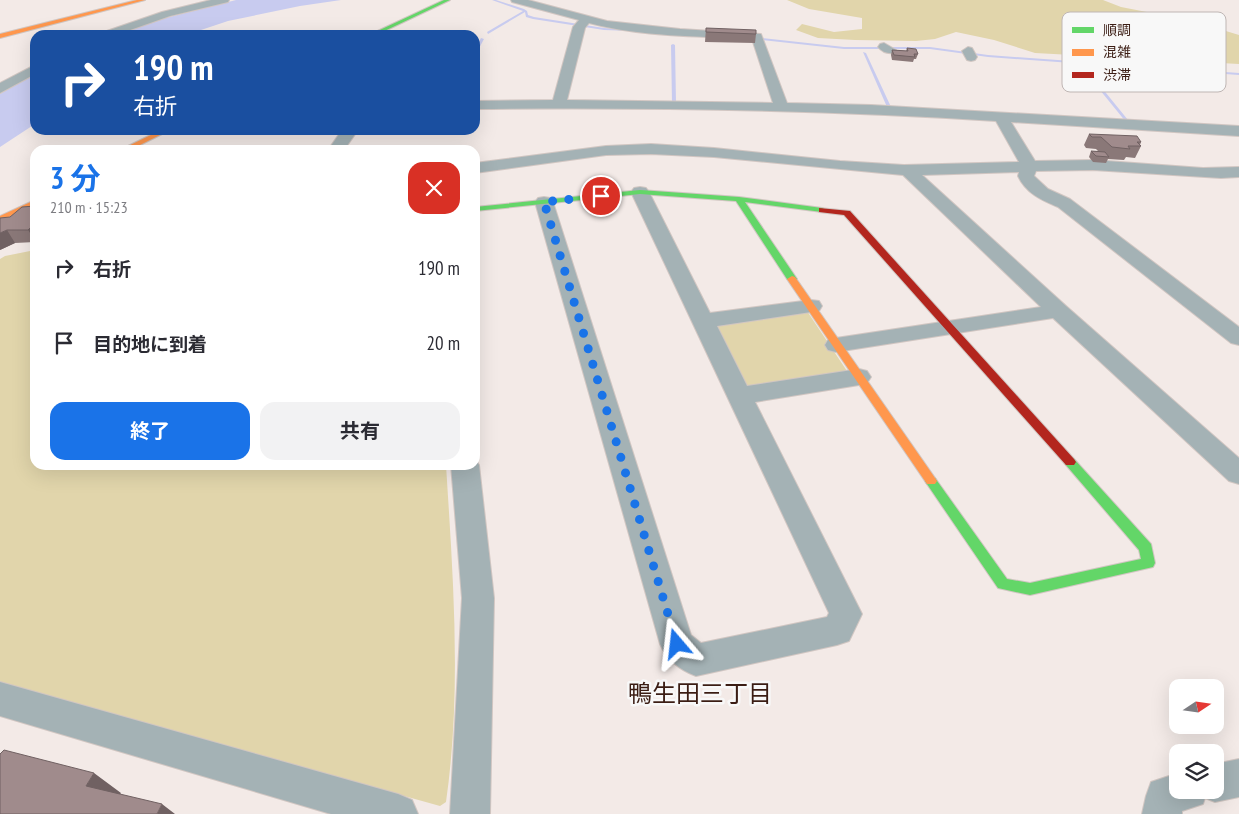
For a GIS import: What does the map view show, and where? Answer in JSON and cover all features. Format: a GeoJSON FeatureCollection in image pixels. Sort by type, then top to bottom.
{"type":"FeatureCollection","features":[{"type":"Feature","properties":{"kind":"street"},"geometry":{"type":"LineString","coordinates":[[0,36],[143,0]]}},
{"type":"Feature","properties":{"kind":"street"},"geometry":{"type":"LineString","coordinates":[[120,30],[166,14],[224,0]]}},
{"type":"Feature","properties":{"kind":"street"},"geometry":{"type":"LineString","coordinates":[[383,30],[448,0]]}},
{"type":"Feature","properties":{"kind":"street"},"geometry":{"type":"LineString","coordinates":[[396,30],[459,0]]}},
{"type":"Feature","properties":{"kind":"street"},"geometry":{"type":"LineString","coordinates":[[516,0],[607,24],[759,40],[782,108]]}},
{"type":"Feature","properties":{"kind":"street"},"geometry":{"type":"LineString","coordinates":[[559,104],[579,27],[586,20]]}},
{"type":"Feature","properties":{"kind":"street"},"geometry":{"type":"LineString","coordinates":[[0,88],[30,72]]}},
{"type":"Feature","properties":{"kind":"street"},"geometry":{"type":"LineString","coordinates":[[480,105],[559,104],[871,109],[1239,131]]}},
{"type":"Feature","properties":{"kind":"street"},"geometry":{"type":"LineString","coordinates":[[1001,117],[1030,166]]}},
{"type":"Feature","properties":{"kind":"street"},"geometry":{"type":"LineString","coordinates":[[137,145],[164,135]]}},
{"type":"Feature","properties":{"kind":"street"},"geometry":{"type":"LineString","coordinates":[[152,145],[167,135]]}},
{"type":"Feature","properties":{"kind":"street"},"geometry":{"type":"LineString","coordinates":[[480,168],[502,166],[583,152],[611,149],[652,149],[854,168],[906,170],[1058,164],[1189,172],[1239,172]]}},
{"type":"Feature","properties":{"kind":"street"},"geometry":{"type":"LineString","coordinates":[[1030,166],[1026,176],[1029,183],[1041,193],[1064,203],[1239,338]]}},
{"type":"Feature","properties":{"kind":"street"},"geometry":{"type":"LineString","coordinates":[[906,170],[1058,311],[1228,451],[1239,474]]}},
{"type":"Feature","properties":{"kind":"street"},"geometry":{"type":"LineString","coordinates":[[480,208],[640,192],[738,199],[848,213],[1146,548],[1148,563],[1030,589],[1003,584],[836,345],[738,199]]}},
{"type":"Feature","properties":{"kind":"street"},"geometry":{"type":"LineString","coordinates":[[544,202],[677,644],[696,660],[838,630],[846,614],[640,192]]}},
{"type":"Feature","properties":{"kind":"street"},"geometry":{"type":"LineString","coordinates":[[0,208],[30,194]]}},
{"type":"Feature","properties":{"kind":"street"},"geometry":{"type":"LineString","coordinates":[[0,219],[30,204]]}},
{"type":"Feature","properties":{"kind":"street"},"geometry":{"type":"LineString","coordinates":[[703,321],[810,306]]}},
{"type":"Feature","properties":{"kind":"street"},"geometry":{"type":"LineString","coordinates":[[836,345],[1058,311]]}},
{"type":"Feature","properties":{"kind":"street"},"geometry":{"type":"LineString","coordinates":[[739,396],[859,377]]}},
{"type":"Feature","properties":{"kind":"street"},"geometry":{"type":"LineString","coordinates":[[465,470],[478,598],[470,814]]}},
{"type":"Feature","properties":{"kind":"street"},"geometry":{"type":"LineString","coordinates":[[5,707],[398,814]]}},
{"type":"Feature","properties":{"kind":"street"},"geometry":{"type":"LineString","coordinates":[[1224,782],[1239,778]]}},
{"type":"Feature","properties":{"kind":"street"},"geometry":{"type":"LineString","coordinates":[[1162,814],[1165,796],[1169,795]]}},
{"type":"Feature","properties":{"kind":"shaded area"},"geometry":{"type":"Polygon","coordinates":[[[787,0],[1103,0],[1121,7],[1147,12],[1062,12],[1062,54],[1035,53],[994,40],[956,32],[935,39],[916,41],[818,38],[796,30],[802,24],[834,32],[862,29],[862,18],[809,9],[787,0]]]}},
{"type":"Feature","properties":{"kind":"shaded area"},"geometry":{"type":"Polygon","coordinates":[[[1226,31],[1239,35],[1239,64],[1226,63],[1226,31]]]}},
{"type":"Feature","properties":{"kind":"shaded area"},"geometry":{"type":"Polygon","coordinates":[[[30,251],[30,470],[446,470],[455,634],[455,676],[451,760],[446,802],[440,806],[0,683],[0,259],[5,256],[30,251]]]}},
{"type":"Feature","properties":{"kind":"shaded area"},"geometry":{"type":"Polygon","coordinates":[[[807,311],[849,374],[747,390],[712,324],[807,311]]]}},
{"type":"Feature","properties":{"kind":"water"},"geometry":{"type":"Polygon","coordinates":[[[236,0],[341,0],[300,6],[228,21],[201,30],[128,30],[154,21],[236,0]]]}},
{"type":"Feature","properties":{"kind":"water"},"geometry":{"type":"Polygon","coordinates":[[[30,76],[30,127],[0,147],[0,94],[30,76]]]}},
{"type":"Feature","properties":{"kind":"building"},"geometry":{"type":"Polygon","coordinates":[[[706,28],[756,30],[756,34],[706,32],[706,28]]]}},
{"type":"Feature","properties":{"kind":"building"},"geometry":{"type":"Polygon","coordinates":[[[907,48],[916,49],[918,54],[914,54],[915,57],[894,55],[892,50],[908,51],[907,48]]]}},
{"type":"Feature","properties":{"kind":"building"},"geometry":{"type":"Polygon","coordinates":[[[1089,134],[1137,136],[1141,142],[1137,142],[1141,146],[1128,146],[1130,149],[1112,147],[1101,137],[1092,137],[1089,134]]]}},
{"type":"Feature","properties":{"kind":"building"},"geometry":{"type":"Polygon","coordinates":[[[1091,151],[1105,152],[1109,157],[1096,156],[1091,151]]]}},
{"type":"Feature","properties":{"kind":"building"},"geometry":{"type":"Polygon","coordinates":[[[30,206],[30,228],[28,230],[7,230],[0,233],[0,218],[10,217],[22,207],[30,206]]]}},
{"type":"Feature","properties":{"kind":"building"},"geometry":{"type":"Polygon","coordinates":[[[4,750],[94,773],[86,786],[162,804],[157,814],[0,814],[0,754],[4,750]]]}},
{"type":"Feature","properties":{"kind":"waterway"},"geometry":{"type":"LineString","coordinates":[[493,0],[525,11]]}},
{"type":"Feature","properties":{"kind":"waterway"},"geometry":{"type":"LineString","coordinates":[[488,33],[525,11]]}},
{"type":"Feature","properties":{"kind":"waterway"},"geometry":{"type":"LineString","coordinates":[[525,11],[527,16],[533,18],[604,29],[631,30]]}},
{"type":"Feature","properties":{"kind":"waterway"},"geometry":{"type":"LineString","coordinates":[[754,38],[844,48],[930,48],[988,56],[1062,61]]}},
{"type":"Feature","properties":{"kind":"waterway"},"geometry":{"type":"LineString","coordinates":[[480,43],[482,39]]}},
{"type":"Feature","properties":{"kind":"waterway"},"geometry":{"type":"LineString","coordinates":[[673,45],[674,103]]}},
{"type":"Feature","properties":{"kind":"waterway"},"geometry":{"type":"LineString","coordinates":[[864,53],[889,107]]}},
{"type":"Feature","properties":{"kind":"waterway"},"geometry":{"type":"LineString","coordinates":[[1226,73],[1239,74]]}},
{"type":"Feature","properties":{"kind":"waterway"},"geometry":{"type":"LineString","coordinates":[[1103,92],[1127,121]]}},
{"type":"Feature","properties":{"kind":"traffic: fast"},"geometry":{"type":"LineString","coordinates":[[383,30],[448,0]]}},
{"type":"Feature","properties":{"kind":"traffic: fast"},"geometry":{"type":"LineString","coordinates":[[480,208],[640,192],[739,199],[822,210]]}},
{"type":"Feature","properties":{"kind":"traffic: fast"},"geometry":{"type":"LineString","coordinates":[[739,199],[792,279]]}},
{"type":"Feature","properties":{"kind":"traffic: fast"},"geometry":{"type":"LineString","coordinates":[[931,481],[1003,584],[1030,589],[1148,563],[1146,548],[1070,462]]}},
{"type":"Feature","properties":{"kind":"traffic: slow"},"geometry":{"type":"LineString","coordinates":[[0,36],[143,0]]}},
{"type":"Feature","properties":{"kind":"traffic: slow"},"geometry":{"type":"LineString","coordinates":[[135,145],[156,135]]}},
{"type":"Feature","properties":{"kind":"traffic: slow"},"geometry":{"type":"LineString","coordinates":[[0,219],[30,204]]}},
{"type":"Feature","properties":{"kind":"traffic: slow"},"geometry":{"type":"LineString","coordinates":[[792,279],[931,481]]}},
{"type":"Feature","properties":{"kind":"traffic: jam"},"geometry":{"type":"LineString","coordinates":[[822,210],[847,213],[1070,462]]}},
{"type":"Feature","properties":{"kind":"district","name":"鴨生田三丁目"},"geometry":{"type":"Point","coordinates":[700,694]}},
{"type":"Feature","properties":{"kind":"route"},"geometry":{"type":"LineString","coordinates":[[601,196],[544,202],[677,644]]}}]}
